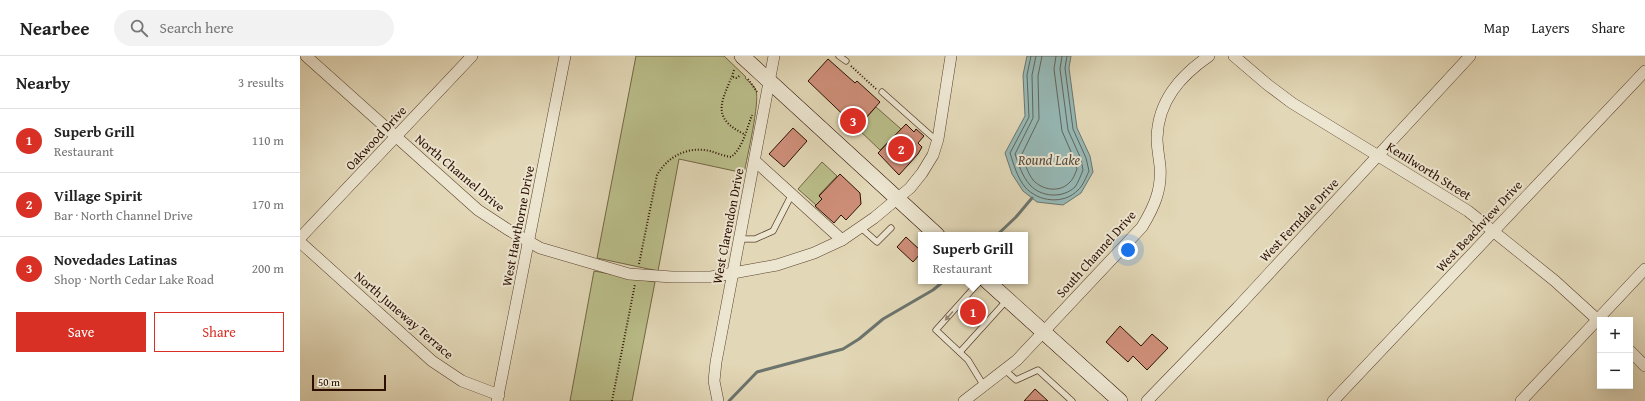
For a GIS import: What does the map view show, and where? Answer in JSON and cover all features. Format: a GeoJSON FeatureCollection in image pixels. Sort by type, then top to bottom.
{"type":"FeatureCollection","features":[{"type":"Feature","properties":{"kind":"main road"},"geometry":{"type":"LineString","coordinates":[[747,60],[934,232]]}},
{"type":"Feature","properties":{"kind":"main road"},"geometry":{"type":"LineString","coordinates":[[990,284],[1120,401]]}},
{"type":"Feature","properties":{"kind":"street","name":"North Channel Drive"},"geometry":{"type":"LineString","coordinates":[[306,56],[478,210],[507,230],[540,248],[591,264],[629,274],[672,277],[711,277],[733,274],[777,265],[814,253],[842,240],[897,199],[910,188],[922,174],[933,155],[937,142],[951,56]]}},
{"type":"Feature","properties":{"kind":"street","name":"Oakwood Drive"},"geometry":{"type":"LineString","coordinates":[[300,238],[472,56]]}},
{"type":"Feature","properties":{"kind":"street","name":"West Hawthorne Drive"},"geometry":{"type":"LineString","coordinates":[[498,398],[565,56]]}},
{"type":"Feature","properties":{"kind":"street","name":"West Clarendon Drive"},"geometry":{"type":"LineString","coordinates":[[718,401],[714,381],[716,362],[774,56]]}},
{"type":"Feature","properties":{"kind":"street","name":"South Channel Drive"},"geometry":{"type":"LineString","coordinates":[[964,401],[1005,370],[1044,332],[1142,227],[1153,208],[1160,185],[1157,139],[1161,114],[1169,94],[1185,76],[1209,56]]}},
{"type":"Feature","properties":{"kind":"street","name":"Kenilworth Street"},"geometry":{"type":"LineString","coordinates":[[1234,56],[1292,103],[1468,211],[1555,281],[1597,318]]}},
{"type":"Feature","properties":{"kind":"street","name":"West Ferndale Drive"},"geometry":{"type":"LineString","coordinates":[[1147,401],[1238,307],[1470,56]]}},
{"type":"Feature","properties":{"kind":"street","name":"West Beachview Drive"},"geometry":{"type":"LineString","coordinates":[[1332,401],[1645,71]]}},
{"type":"Feature","properties":{"kind":"street"},"geometry":{"type":"LineString","coordinates":[[755,161],[842,240]]}},
{"type":"Feature","properties":{"kind":"street","name":"North Juneway Terrace"},"geometry":{"type":"LineString","coordinates":[[300,242],[432,361],[462,381],[498,398]]}},
{"type":"Feature","properties":{"kind":"street"},"geometry":{"type":"LineString","coordinates":[[1602,317],[1645,269]]}},
{"type":"Feature","properties":{"kind":"street"},"geometry":{"type":"LineString","coordinates":[[1521,401],[1597,322]]}},
{"type":"Feature","properties":{"kind":"street"},"geometry":{"type":"LineString","coordinates":[[1632,353],[1645,366]]}},
{"type":"Feature","properties":{"kind":"lane"},"geometry":{"type":"LineString","coordinates":[[839,56],[846,61]]}},
{"type":"Feature","properties":{"kind":"lane"},"geometry":{"type":"LineString","coordinates":[[882,92],[937,142]]}},
{"type":"Feature","properties":{"kind":"lane"},"geometry":{"type":"LineString","coordinates":[[740,239],[755,239],[773,231],[792,194]]}},
{"type":"Feature","properties":{"kind":"lane"},"geometry":{"type":"LineString","coordinates":[[860,227],[877,242],[891,228]]}},
{"type":"Feature","properties":{"kind":"lane"},"geometry":{"type":"LineString","coordinates":[[977,284],[936,330],[968,360],[984,386]]}},
{"type":"Feature","properties":{"kind":"lane"},"geometry":{"type":"LineString","coordinates":[[960,352],[1008,299]]}},
{"type":"Feature","properties":{"kind":"lane"},"geometry":{"type":"LineString","coordinates":[[1005,370],[1016,380],[1038,370],[1072,401]]}},
{"type":"Feature","properties":{"kind":"path"},"geometry":{"type":"LineString","coordinates":[[747,60],[748,81],[756,90],[757,96]]}},
{"type":"Feature","properties":{"kind":"path"},"geometry":{"type":"LineString","coordinates":[[846,61],[880,94],[882,92]]}},
{"type":"Feature","properties":{"kind":"path"},"geometry":{"type":"LineString","coordinates":[[734,70],[733,77],[722,100],[721,111],[729,124],[744,134]]}},
{"type":"Feature","properties":{"kind":"path"},"geometry":{"type":"LineString","coordinates":[[733,77],[736,78],[741,75]]}},
{"type":"Feature","properties":{"kind":"path"},"geometry":{"type":"LineString","coordinates":[[612,401],[657,175],[662,166],[680,153],[690,150],[709,151],[731,156],[736,153],[740,147],[753,112]]}},
{"type":"Feature","properties":{"kind":"green space"},"geometry":{"type":"Polygon","coordinates":[[[636,56],[724,56],[746,77],[745,78],[756,90],[757,96],[753,130],[744,173],[679,159],[658,271],[597,258],[636,56]]]}},
{"type":"Feature","properties":{"kind":"green space"},"geometry":{"type":"Polygon","coordinates":[[[876,107],[901,129],[880,150],[857,128],[876,107]]]}},
{"type":"Feature","properties":{"kind":"green space"},"geometry":{"type":"Polygon","coordinates":[[[822,162],[837,176],[819,195],[822,199],[816,205],[798,189],[822,162]]]}},
{"type":"Feature","properties":{"kind":"green space"},"geometry":{"type":"Polygon","coordinates":[[[594,271],[655,282],[632,401],[570,401],[594,271]]]}},
{"type":"Feature","properties":{"kind":"water","name":"Round Lake"},"geometry":{"type":"Polygon","coordinates":[[[1027,56],[1071,56],[1069,68],[1077,128],[1090,156],[1093,172],[1081,193],[1063,205],[1037,202],[1023,191],[1012,174],[1005,153],[1025,116],[1023,75],[1027,56]]]}},
{"type":"Feature","properties":{"kind":"building"},"geometry":{"type":"Polygon","coordinates":[[[828,59],[855,83],[857,81],[880,102],[857,128],[808,81],[828,59]]]}},
{"type":"Feature","properties":{"kind":"building"},"geometry":{"type":"Polygon","coordinates":[[[906,124],[914,132],[916,129],[924,136],[918,143],[922,147],[918,154],[899,175],[878,153],[906,124]]]}},
{"type":"Feature","properties":{"kind":"building"},"geometry":{"type":"Polygon","coordinates":[[[793,128],[807,141],[784,167],[769,154],[793,128]]]}},
{"type":"Feature","properties":{"kind":"building"},"geometry":{"type":"Polygon","coordinates":[[[840,174],[860,193],[861,204],[846,220],[841,215],[834,223],[815,206],[822,199],[819,196],[840,174]]]}},
{"type":"Feature","properties":{"kind":"building"},"geometry":{"type":"Polygon","coordinates":[[[906,237],[918,248],[918,256],[913,262],[897,247],[906,237]]]}},
{"type":"Feature","properties":{"kind":"building"},"geometry":{"type":"Polygon","coordinates":[[[975,302],[984,309],[972,322],[963,315],[975,302]]]}},
{"type":"Feature","properties":{"kind":"building"},"geometry":{"type":"Polygon","coordinates":[[[1120,326],[1141,346],[1152,334],[1168,348],[1147,370],[1133,356],[1128,362],[1106,342],[1120,326]]]}},
{"type":"Feature","properties":{"kind":"building"},"geometry":{"type":"Polygon","coordinates":[[[1035,389],[1048,401],[1024,401],[1035,389]]]}},
{"type":"Feature","properties":{"kind":"waterway"},"geometry":{"type":"LineString","coordinates":[[1000,232],[1016,217],[1032,198]]}},
{"type":"Feature","properties":{"kind":"waterway"},"geometry":{"type":"LineString","coordinates":[[729,401],[757,372],[843,349],[859,339],[883,319],[933,290],[940,284]]}},
{"type":"Feature","properties":{"kind":"place","name":"Novedades Latinas"},"geometry":{"type":"Point","coordinates":[853,121]}},
{"type":"Feature","properties":{"kind":"place","name":"Village Spirit"},"geometry":{"type":"Point","coordinates":[901,149]}},
{"type":"Feature","properties":{"kind":"place","name":"Superb Grill"},"geometry":{"type":"Point","coordinates":[973,312]}}]}
